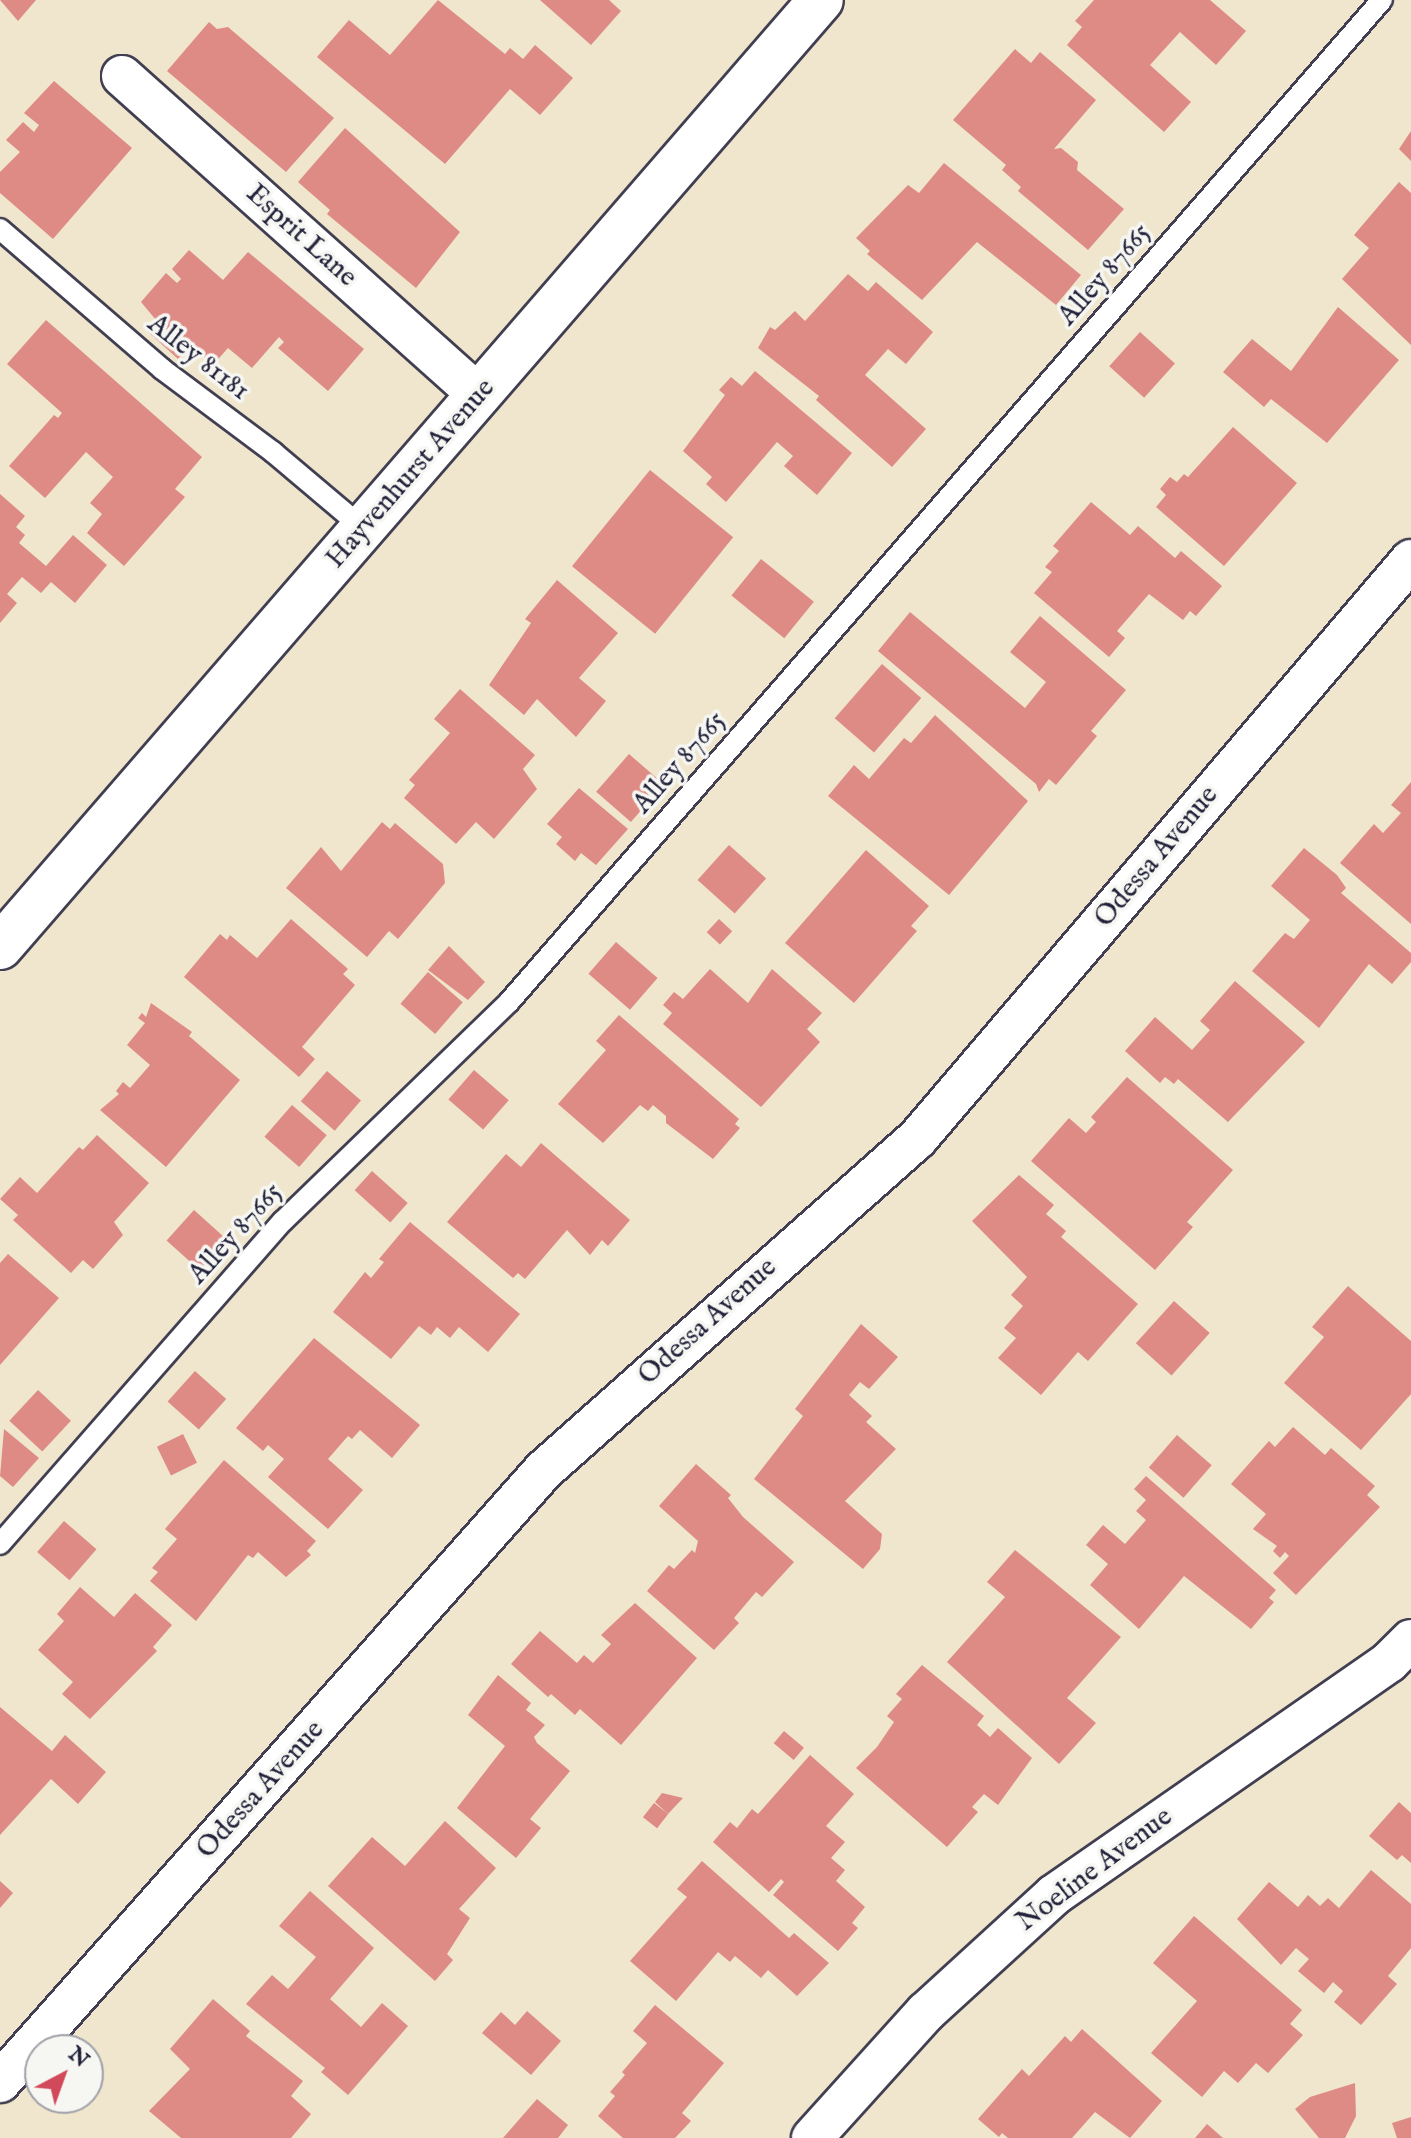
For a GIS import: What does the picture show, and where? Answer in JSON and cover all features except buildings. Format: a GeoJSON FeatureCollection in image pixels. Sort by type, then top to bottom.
{"type":"FeatureCollection","features":[{"type":"Feature","properties":{"kind":"main road","name":"Hayvenhurst Avenue"},"geometry":{"type":"LineString","coordinates":[[0,947],[821,0]]}},
{"type":"Feature","properties":{"kind":"street","name":"Esprit Lane"},"geometry":{"type":"LineString","coordinates":[[122,76],[479,395]]}},
{"type":"Feature","properties":{"kind":"street","name":"Odessa Avenue"},"geometry":{"type":"LineString","coordinates":[[0,2082],[544,1470],[917,1139],[1411,560]]}},
{"type":"Feature","properties":{"kind":"street","name":"Noeline Avenue"},"geometry":{"type":"LineString","coordinates":[[812,2138],[926,2012],[1054,1895],[1389,1662],[1411,1640]]}},
{"type":"Feature","properties":{"kind":"lane","name":"Alley 87665"},"geometry":{"type":"LineString","coordinates":[[0,1544],[283,1221],[509,1002],[1382,0]]}},
{"type":"Feature","properties":{"kind":"lane","name":"Alley 81181"},"geometry":{"type":"LineString","coordinates":[[0,229],[162,369],[363,528]]}}]}
